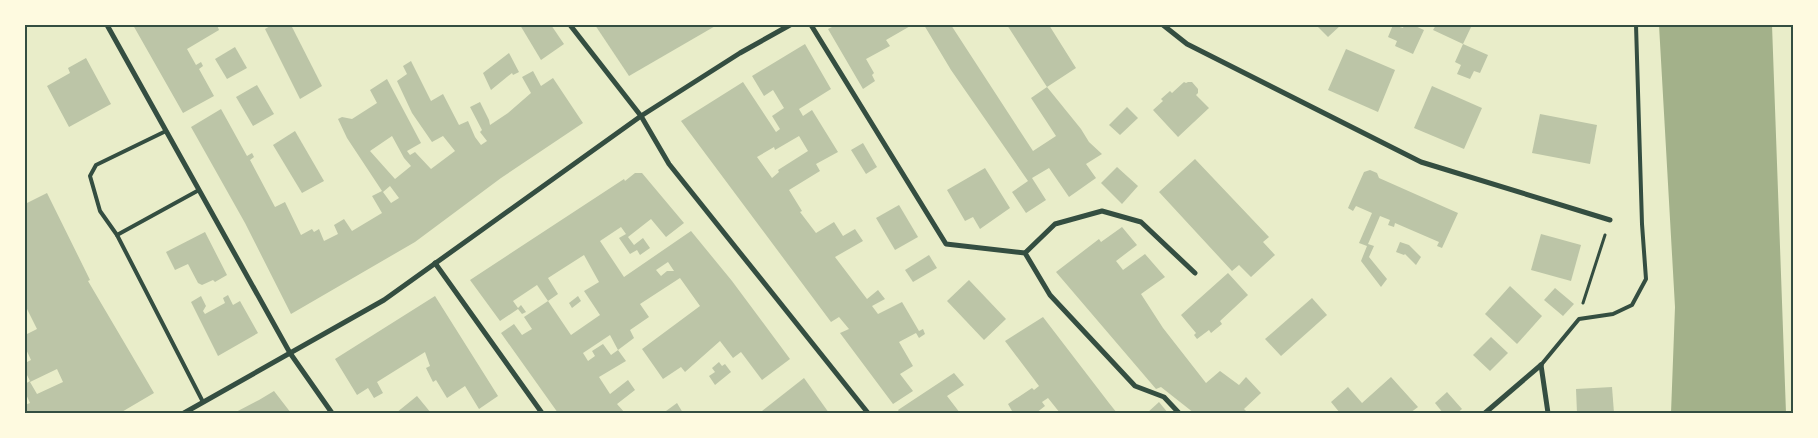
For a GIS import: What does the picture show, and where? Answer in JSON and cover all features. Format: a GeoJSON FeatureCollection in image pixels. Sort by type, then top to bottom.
{"type":"FeatureCollection","features":[{"type":"Feature","properties":{"kind":"street"},"geometry":{"type":"LineString","coordinates":[[107,25],[290,353],[332,413]]}},
{"type":"Feature","properties":{"kind":"street"},"geometry":{"type":"LineString","coordinates":[[570,25],[640,116],[669,164],[868,413]]}},
{"type":"Feature","properties":{"kind":"street"},"geometry":{"type":"LineString","coordinates":[[184,413],[384,300],[640,116],[740,53],[790,25]]}},
{"type":"Feature","properties":{"kind":"street"},"geometry":{"type":"LineString","coordinates":[[811,25],[946,244],[1025,253]]}},
{"type":"Feature","properties":{"kind":"street"},"geometry":{"type":"LineString","coordinates":[[1163,25],[1187,44],[1421,162],[1610,220]]}},
{"type":"Feature","properties":{"kind":"street"},"geometry":{"type":"LineString","coordinates":[[1025,253],[1055,224],[1102,211],[1141,222],[1195,274]]}},
{"type":"Feature","properties":{"kind":"street"},"geometry":{"type":"LineString","coordinates":[[1025,253],[1050,295],[1134,386],[1164,397],[1179,413]]}},
{"type":"Feature","properties":{"kind":"street"},"geometry":{"type":"LineString","coordinates":[[435,263],[542,413]]}},
{"type":"Feature","properties":{"kind":"street"},"geometry":{"type":"LineString","coordinates":[[1485,413],[1541,364]]}},
{"type":"Feature","properties":{"kind":"street"},"geometry":{"type":"LineString","coordinates":[[1541,364],[1548,413]]}},
{"type":"Feature","properties":{"kind":"lane"},"geometry":{"type":"LineString","coordinates":[[1541,364],[1578,318],[1613,314],[1632,305],[1646,279],[1642,224],[1636,25]]}},
{"type":"Feature","properties":{"kind":"lane"},"geometry":{"type":"LineString","coordinates":[[166,131],[96,165],[90,176],[100,211],[116,235],[204,402]]}},
{"type":"Feature","properties":{"kind":"lane"},"geometry":{"type":"LineString","coordinates":[[116,235],[199,190]]}},
{"type":"Feature","properties":{"kind":"path"},"geometry":{"type":"LineString","coordinates":[[1578,318],[1610,220]]}},
{"type":"Feature","properties":{"kind":"shaded area"},"geometry":{"type":"Polygon","coordinates":[[[1659,25],[1772,25],[1786,413],[1671,413],[1675,307],[1659,25]]]}},
{"type":"Feature","properties":{"kind":"building"},"geometry":{"type":"Polygon","coordinates":[[[133,25],[217,25],[219,30],[187,49],[196,65],[201,62],[203,66],[199,69],[214,96],[183,113],[133,25]]]}},
{"type":"Feature","properties":{"kind":"building"},"geometry":{"type":"Polygon","coordinates":[[[272,25],[291,25],[322,86],[300,99],[265,29],[272,25]]]}},
{"type":"Feature","properties":{"kind":"building"},"geometry":{"type":"Polygon","coordinates":[[[520,25],[551,25],[564,44],[541,60],[520,25]]]}},
{"type":"Feature","properties":{"kind":"building"},"geometry":{"type":"Polygon","coordinates":[[[595,25],[717,25],[629,76],[595,25]]]}},
{"type":"Feature","properties":{"kind":"building"},"geometry":{"type":"Polygon","coordinates":[[[836,25],[912,25],[886,40],[890,46],[866,59],[874,73],[872,75],[875,81],[863,89],[828,29],[836,25]]]}},
{"type":"Feature","properties":{"kind":"building"},"geometry":{"type":"Polygon","coordinates":[[[924,25],[951,25],[1033,151],[1056,136],[1031,98],[1047,87],[1081,129],[1089,142],[1102,154],[1086,164],[1096,178],[1069,197],[1049,168],[1032,178],[1046,200],[1026,213],[1012,192],[1028,181],[951,70],[924,25]]]}},
{"type":"Feature","properties":{"kind":"building"},"geometry":{"type":"Polygon","coordinates":[[[1007,25],[1049,25],[1076,68],[1047,87],[1007,25]]]}},
{"type":"Feature","properties":{"kind":"building"},"geometry":{"type":"Polygon","coordinates":[[[1316,25],[1341,25],[1328,37],[1316,25]]]}},
{"type":"Feature","properties":{"kind":"building"},"geometry":{"type":"Polygon","coordinates":[[[1393,25],[1403,28],[1404,25],[1413,25],[1424,30],[1413,54],[1395,46],[1397,41],[1388,37],[1393,25]]]}},
{"type":"Feature","properties":{"kind":"building"},"geometry":{"type":"Polygon","coordinates":[[[1436,25],[1472,25],[1463,44],[1433,30],[1436,25]]]}},
{"type":"Feature","properties":{"kind":"building"},"geometry":{"type":"Polygon","coordinates":[[[805,44],[831,89],[799,109],[803,116],[812,110],[838,152],[816,164],[820,171],[789,190],[802,211],[800,212],[816,233],[834,222],[843,236],[855,229],[863,241],[835,257],[867,299],[878,290],[885,299],[872,306],[878,314],[902,302],[919,331],[923,329],[925,334],[919,338],[916,333],[899,342],[913,366],[900,374],[913,391],[893,404],[840,333],[849,329],[839,317],[831,322],[681,121],[743,82],[776,132],[780,129],[772,116],[784,108],[773,90],[764,96],[752,76],[805,44]],[[799,136],[775,150],[774,147],[757,157],[772,178],[779,172],[778,170],[808,151],[799,136]]]}},
{"type":"Feature","properties":{"kind":"building"},"geometry":{"type":"Polygon","coordinates":[[[1463,44],[1488,55],[1480,73],[1474,71],[1470,79],[1457,74],[1461,65],[1455,62],[1463,44]]]}},
{"type":"Feature","properties":{"kind":"building"},"geometry":{"type":"Polygon","coordinates":[[[235,47],[247,68],[227,79],[215,59],[235,47]]]}},
{"type":"Feature","properties":{"kind":"building"},"geometry":{"type":"Polygon","coordinates":[[[1346,49],[1395,70],[1378,112],[1328,90],[1346,49]]]}},
{"type":"Feature","properties":{"kind":"building"},"geometry":{"type":"Polygon","coordinates":[[[509,53],[519,72],[513,75],[512,73],[491,90],[483,73],[509,53]]]}},
{"type":"Feature","properties":{"kind":"building"},"geometry":{"type":"Polygon","coordinates":[[[86,58],[111,104],[69,127],[47,86],[70,73],[68,68],[86,58]]]}},
{"type":"Feature","properties":{"kind":"building"},"geometry":{"type":"Polygon","coordinates":[[[411,61],[431,101],[443,94],[459,125],[468,121],[481,145],[487,141],[480,132],[482,130],[470,107],[480,102],[490,125],[508,113],[531,93],[522,77],[533,71],[541,86],[553,78],[583,123],[501,178],[415,242],[291,314],[245,223],[191,127],[221,109],[247,156],[252,153],[254,157],[250,160],[275,207],[285,202],[301,235],[312,229],[314,232],[319,229],[324,241],[338,234],[334,225],[344,219],[352,231],[382,213],[372,196],[382,191],[347,138],[338,119],[342,117],[352,119],[377,103],[370,90],[387,79],[421,143],[407,151],[410,155],[415,152],[431,169],[455,151],[443,136],[432,142],[412,113],[397,81],[407,74],[403,66],[411,61]],[[392,136],[370,151],[395,179],[411,166],[404,158],[392,136]],[[390,186],[383,192],[391,203],[399,198],[390,186]]]}},
{"type":"Feature","properties":{"kind":"building"},"geometry":{"type":"Polygon","coordinates":[[[1184,82],[1192,82],[1198,89],[1196,95],[1209,108],[1178,137],[1153,110],[1163,101],[1161,99],[1170,91],[1172,93],[1184,82]]]}},
{"type":"Feature","properties":{"kind":"building"},"geometry":{"type":"Polygon","coordinates":[[[257,85],[274,114],[253,126],[236,97],[257,85]]]}},
{"type":"Feature","properties":{"kind":"building"},"geometry":{"type":"Polygon","coordinates":[[[1432,86],[1482,108],[1464,149],[1414,128],[1432,86]]]}},
{"type":"Feature","properties":{"kind":"building"},"geometry":{"type":"Polygon","coordinates":[[[1127,107],[1138,118],[1120,135],[1109,125],[1127,107]]]}},
{"type":"Feature","properties":{"kind":"building"},"geometry":{"type":"Polygon","coordinates":[[[1540,114],[1597,125],[1590,164],[1532,153],[1540,114]]]}},
{"type":"Feature","properties":{"kind":"building"},"geometry":{"type":"Polygon","coordinates":[[[295,131],[324,181],[302,193],[273,145],[295,131]]]}},
{"type":"Feature","properties":{"kind":"building"},"geometry":{"type":"Polygon","coordinates":[[[863,143],[877,167],[866,174],[851,150],[863,143]]]}},
{"type":"Feature","properties":{"kind":"building"},"geometry":{"type":"Polygon","coordinates":[[[1195,159],[1269,237],[1263,242],[1275,255],[1251,277],[1239,265],[1232,271],[1159,192],[1195,159]]]}},
{"type":"Feature","properties":{"kind":"building"},"geometry":{"type":"Polygon","coordinates":[[[1117,167],[1138,186],[1122,204],[1101,183],[1117,167]]]}},
{"type":"Feature","properties":{"kind":"building"},"geometry":{"type":"Polygon","coordinates":[[[985,168],[1010,208],[980,229],[973,217],[965,221],[947,190],[985,168]]]}},
{"type":"Feature","properties":{"kind":"building"},"geometry":{"type":"Polygon","coordinates":[[[1370,170],[1377,173],[1379,178],[1458,213],[1442,248],[1437,246],[1439,242],[1395,223],[1394,227],[1388,225],[1390,220],[1380,216],[1368,244],[1374,246],[1369,257],[1387,279],[1381,287],[1361,261],[1367,246],[1359,243],[1372,213],[1356,206],[1353,211],[1348,208],[1364,172],[1370,170]]]}},
{"type":"Feature","properties":{"kind":"building"},"geometry":{"type":"Polygon","coordinates":[[[635,173],[642,173],[684,223],[666,237],[651,219],[628,237],[634,245],[643,238],[650,248],[640,255],[637,250],[630,254],[619,238],[626,234],[621,227],[600,241],[624,277],[691,231],[732,281],[790,359],[762,380],[741,352],[733,358],[720,341],[685,372],[681,367],[663,379],[642,349],[700,306],[680,278],[640,304],[649,317],[630,330],[634,338],[618,350],[626,361],[599,377],[610,394],[628,380],[635,390],[617,404],[625,413],[558,413],[501,333],[514,324],[522,335],[532,329],[524,317],[548,301],[537,285],[513,301],[518,308],[521,305],[526,312],[522,314],[518,309],[500,321],[470,280],[624,179],[625,181],[635,173]],[[584,255],[548,278],[558,294],[548,301],[571,335],[600,315],[584,291],[599,282],[584,255]],[[668,262],[656,270],[661,276],[667,271],[674,271],[668,262]],[[610,335],[583,353],[588,361],[595,356],[592,351],[603,344],[611,355],[618,350],[610,335]]]}},
{"type":"Feature","properties":{"kind":"building"},"geometry":{"type":"Polygon","coordinates":[[[47,193],[90,280],[88,281],[154,393],[120,413],[25,413],[25,405],[30,403],[25,392],[25,384],[30,381],[25,371],[25,363],[31,360],[25,347],[25,335],[37,329],[25,305],[25,204],[47,193]],[[57,369],[30,382],[37,394],[63,382],[57,369]]]}},
{"type":"Feature","properties":{"kind":"building"},"geometry":{"type":"Polygon","coordinates":[[[899,205],[918,237],[895,250],[876,218],[899,205]]]}},
{"type":"Feature","properties":{"kind":"building"},"geometry":{"type":"Polygon","coordinates":[[[1122,227],[1137,245],[1116,261],[1123,270],[1145,254],[1165,277],[1141,294],[1163,328],[1206,383],[1220,371],[1239,385],[1246,377],[1261,393],[1244,409],[1246,411],[1243,413],[1194,413],[1161,387],[1156,389],[1056,272],[1099,239],[1101,242],[1122,227]]]}},
{"type":"Feature","properties":{"kind":"building"},"geometry":{"type":"Polygon","coordinates":[[[205,232],[227,275],[215,282],[213,280],[202,285],[198,283],[188,264],[175,270],[166,252],[205,232]]]}},
{"type":"Feature","properties":{"kind":"building"},"geometry":{"type":"Polygon","coordinates":[[[1541,234],[1581,245],[1571,281],[1531,270],[1541,234]]]}},
{"type":"Feature","properties":{"kind":"building"},"geometry":{"type":"Polygon","coordinates":[[[1400,242],[1409,245],[1421,257],[1416,265],[1405,254],[1396,252],[1400,242]]]}},
{"type":"Feature","properties":{"kind":"building"},"geometry":{"type":"Polygon","coordinates":[[[929,255],[937,268],[913,282],[905,270],[929,255]]]}},
{"type":"Feature","properties":{"kind":"building"},"geometry":{"type":"Polygon","coordinates":[[[1228,273],[1248,295],[1220,321],[1222,324],[1211,333],[1209,330],[1197,339],[1194,335],[1196,333],[1181,315],[1228,273]]]}},
{"type":"Feature","properties":{"kind":"building"},"geometry":{"type":"Polygon","coordinates":[[[969,280],[1006,319],[984,340],[947,301],[969,280]]]}},
{"type":"Feature","properties":{"kind":"building"},"geometry":{"type":"Polygon","coordinates":[[[1510,286],[1542,316],[1517,344],[1485,314],[1510,286]]]}},
{"type":"Feature","properties":{"kind":"building"},"geometry":{"type":"Polygon","coordinates":[[[1555,288],[1574,304],[1563,316],[1544,300],[1555,288]]]}},
{"type":"Feature","properties":{"kind":"building"},"geometry":{"type":"Polygon","coordinates":[[[228,295],[233,305],[240,301],[258,333],[218,356],[191,302],[201,296],[206,306],[203,311],[205,314],[225,303],[223,298],[228,295]]]}},
{"type":"Feature","properties":{"kind":"building"},"geometry":{"type":"Polygon","coordinates":[[[435,296],[498,396],[479,409],[465,386],[447,398],[436,380],[433,382],[426,368],[430,366],[425,352],[377,382],[383,393],[374,398],[368,388],[357,395],[335,359],[435,296]]]}},
{"type":"Feature","properties":{"kind":"building"},"geometry":{"type":"Polygon","coordinates":[[[578,296],[581,301],[572,308],[569,303],[578,296]]]}},
{"type":"Feature","properties":{"kind":"building"},"geometry":{"type":"Polygon","coordinates":[[[1312,298],[1327,315],[1281,356],[1265,339],[1312,298]]]}},
{"type":"Feature","properties":{"kind":"building"},"geometry":{"type":"Polygon","coordinates":[[[1043,317],[1117,413],[1060,413],[1048,398],[1042,402],[1045,406],[1036,413],[1010,413],[1012,411],[1008,404],[1032,388],[1034,390],[1039,386],[1005,341],[1043,317]]]}},
{"type":"Feature","properties":{"kind":"building"},"geometry":{"type":"Polygon","coordinates":[[[1491,337],[1508,353],[1490,371],[1473,355],[1491,337]]]}},
{"type":"Feature","properties":{"kind":"building"},"geometry":{"type":"Polygon","coordinates":[[[719,362],[722,366],[725,364],[731,372],[715,385],[709,376],[715,372],[712,368],[719,362]]]}},
{"type":"Feature","properties":{"kind":"building"},"geometry":{"type":"Polygon","coordinates":[[[954,373],[964,385],[947,396],[960,413],[900,413],[898,410],[954,373]]]}},
{"type":"Feature","properties":{"kind":"building"},"geometry":{"type":"Polygon","coordinates":[[[1391,377],[1418,407],[1410,413],[1340,413],[1331,402],[1348,387],[1362,403],[1391,377]]]}},
{"type":"Feature","properties":{"kind":"building"},"geometry":{"type":"Polygon","coordinates":[[[804,378],[829,413],[763,413],[762,411],[804,378]]]}},
{"type":"Feature","properties":{"kind":"building"},"geometry":{"type":"Polygon","coordinates":[[[1612,387],[1614,413],[1577,413],[1576,389],[1612,387]]]}},
{"type":"Feature","properties":{"kind":"building"},"geometry":{"type":"Polygon","coordinates":[[[274,391],[291,413],[234,413],[259,400],[274,391]]]}},
{"type":"Feature","properties":{"kind":"building"},"geometry":{"type":"Polygon","coordinates":[[[1447,392],[1462,409],[1457,413],[1443,413],[1435,403],[1447,392]]]}},
{"type":"Feature","properties":{"kind":"building"},"geometry":{"type":"Polygon","coordinates":[[[417,396],[431,413],[396,413],[417,396]]]}},
{"type":"Feature","properties":{"kind":"building"},"geometry":{"type":"Polygon","coordinates":[[[1159,402],[1168,413],[1147,413],[1159,402]]]}},
{"type":"Feature","properties":{"kind":"building"},"geometry":{"type":"Polygon","coordinates":[[[677,403],[683,413],[668,413],[666,411],[677,403]]]}}]}
